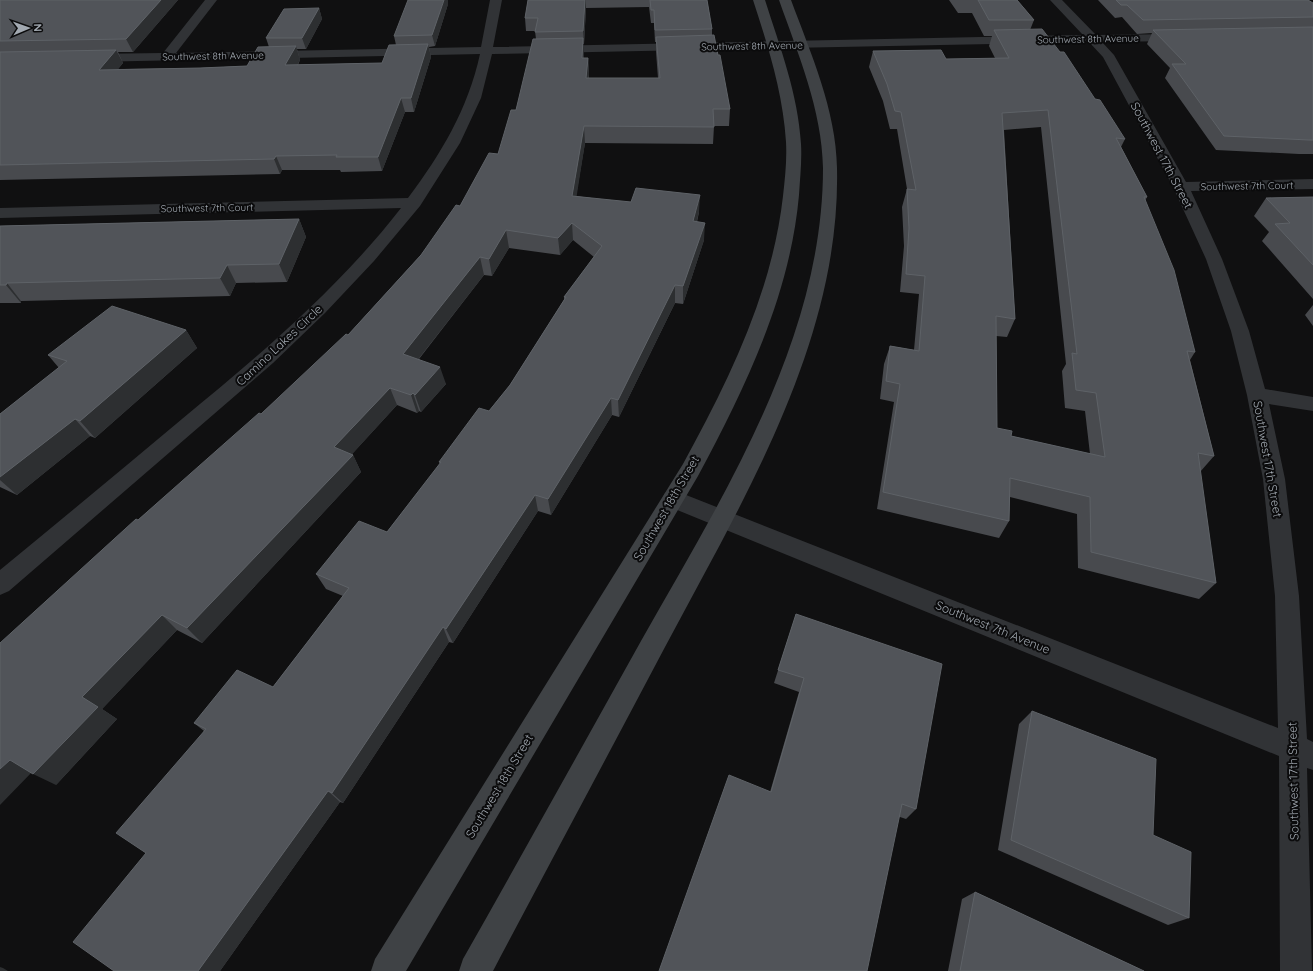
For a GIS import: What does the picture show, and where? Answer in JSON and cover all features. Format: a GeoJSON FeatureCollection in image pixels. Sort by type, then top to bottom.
{"type":"FeatureCollection","features":[{"type":"Feature","properties":{"kind":"main road","name":"Southwest 18th Street"},"geometry":{"type":"LineString","coordinates":[[388,971],[673,499],[725,406],[760,326],[776,279],[790,217],[794,164],[792,118],[783,77],[759,0]]}},
{"type":"Feature","properties":{"kind":"main road"},"geometry":{"type":"LineString","coordinates":[[475,971],[722,518],[771,420],[803,335],[817,286],[828,221],[830,166],[824,118],[813,77],[785,0]]}},
{"type":"Feature","properties":{"kind":"street"},"geometry":{"type":"LineString","coordinates":[[166,57],[211,0]]}},
{"type":"Feature","properties":{"kind":"street","name":"Camino Lakes Circle"},"geometry":{"type":"LineString","coordinates":[[0,584],[250,374],[302,326],[365,261],[414,203],[447,154],[469,111],[483,70],[496,0]]}},
{"type":"Feature","properties":{"kind":"street","name":"Southwest 17th Street"},"geometry":{"type":"LineString","coordinates":[[1056,0],[1108,55],[1181,187],[1214,259],[1240,331],[1257,395],[1274,479],[1303,752],[1296,971]]}},
{"type":"Feature","properties":{"kind":"street","name":"Southwest 8th Avenue"},"geometry":{"type":"LineString","coordinates":[[79,58],[1188,37]]}},
{"type":"Feature","properties":{"kind":"street","name":"Southwest 7th Court"},"geometry":{"type":"LineString","coordinates":[[1181,187],[1313,184]]}},
{"type":"Feature","properties":{"kind":"street","name":"Southwest 7th Court"},"geometry":{"type":"LineString","coordinates":[[0,213],[414,203]]}},
{"type":"Feature","properties":{"kind":"street"},"geometry":{"type":"LineString","coordinates":[[1257,395],[1313,404]]}},
{"type":"Feature","properties":{"kind":"street","name":"Southwest 7th Avenue"},"geometry":{"type":"LineString","coordinates":[[673,499],[1303,752]]}},
{"type":"Feature","properties":{"kind":"building"},"geometry":{"type":"Polygon","coordinates":[[[0,0],[161,0],[126,39],[0,41],[0,0]]]}},
{"type":"Feature","properties":{"kind":"building"},"geometry":{"type":"Polygon","coordinates":[[[408,0],[444,0],[432,35],[394,36],[408,0]]]}},
{"type":"Feature","properties":{"kind":"building"},"geometry":{"type":"Polygon","coordinates":[[[528,0],[585,0],[583,31],[535,32],[538,18],[525,18],[528,0]]]}},
{"type":"Feature","properties":{"kind":"building"},"geometry":{"type":"Polygon","coordinates":[[[650,0],[707,0],[712,29],[655,30],[654,10],[651,10],[650,0]]]}},
{"type":"Feature","properties":{"kind":"building"},"geometry":{"type":"Polygon","coordinates":[[[978,0],[1017,0],[1034,20],[989,20],[978,0]]]}},
{"type":"Feature","properties":{"kind":"building"},"geometry":{"type":"Polygon","coordinates":[[[1116,0],[1308,0],[1313,3],[1313,17],[1143,20],[1127,5],[1121,5],[1116,0]]]}},
{"type":"Feature","properties":{"kind":"building"},"geometry":{"type":"Polygon","coordinates":[[[319,8],[302,38],[266,38],[284,9],[319,8]]]}},
{"type":"Feature","properties":{"kind":"building"},"geometry":{"type":"Polygon","coordinates":[[[1313,27],[1313,140],[1224,136],[1172,64],[1186,64],[1153,30],[1313,27]]]}},
{"type":"Feature","properties":{"kind":"building"},"geometry":{"type":"Polygon","coordinates":[[[1042,29],[1060,52],[1064,52],[1095,99],[1100,100],[1125,139],[1116,138],[1147,197],[1144,197],[1174,270],[1195,352],[1187,351],[1214,456],[1198,453],[1216,583],[1091,552],[1090,497],[1010,478],[1009,521],[883,492],[900,384],[886,381],[890,346],[919,351],[925,276],[906,274],[909,228],[907,189],[916,190],[901,112],[895,111],[887,84],[873,51],[941,50],[946,59],[1009,58],[994,30],[1042,29]],[[1048,110],[1002,113],[1015,319],[996,316],[997,428],[1012,431],[1011,436],[1105,457],[1096,393],[1076,390],[1072,353],[1077,354],[1048,110]]]}},
{"type":"Feature","properties":{"kind":"building"},"geometry":{"type":"Polygon","coordinates":[[[714,35],[718,55],[720,55],[730,109],[713,109],[714,127],[584,126],[572,196],[631,202],[636,188],[700,195],[693,221],[705,223],[683,286],[675,285],[618,400],[611,398],[548,499],[535,495],[446,629],[443,627],[332,793],[328,791],[198,971],[114,971],[73,942],[146,853],[116,833],[206,729],[194,723],[237,670],[273,687],[349,588],[316,574],[359,521],[387,532],[441,462],[439,462],[479,408],[489,411],[510,385],[566,297],[564,297],[602,246],[572,223],[558,238],[506,230],[489,259],[480,257],[403,354],[440,367],[415,395],[413,393],[411,395],[390,388],[334,447],[353,455],[187,628],[162,615],[82,697],[98,707],[33,774],[10,760],[0,769],[0,643],[136,519],[138,520],[259,413],[261,414],[346,334],[348,335],[421,255],[456,205],[460,206],[489,153],[498,154],[511,110],[516,110],[533,39],[583,38],[582,58],[588,58],[586,78],[660,78],[656,37],[714,35]]]}},
{"type":"Feature","properties":{"kind":"building"},"geometry":{"type":"Polygon","coordinates":[[[428,44],[411,98],[401,98],[378,157],[336,157],[337,155],[276,156],[274,159],[0,165],[0,52],[116,50],[99,70],[247,66],[258,47],[296,46],[285,65],[382,63],[389,45],[428,44]]]}},
{"type":"Feature","properties":{"kind":"building"},"geometry":{"type":"Polygon","coordinates":[[[1313,197],[1313,265],[1275,224],[1290,223],[1266,198],[1313,197]]]}},
{"type":"Feature","properties":{"kind":"building"},"geometry":{"type":"Polygon","coordinates":[[[299,219],[279,264],[227,265],[220,278],[7,283],[6,285],[0,285],[0,226],[299,219]]]}},
{"type":"Feature","properties":{"kind":"building"},"geometry":{"type":"Polygon","coordinates":[[[112,306],[186,330],[80,421],[75,419],[0,477],[0,414],[67,361],[48,355],[112,306]]]}},
{"type":"Feature","properties":{"kind":"building"},"geometry":{"type":"Polygon","coordinates":[[[796,614],[942,664],[916,809],[902,804],[867,971],[659,971],[729,775],[771,792],[804,678],[778,670],[796,614]]]}},
{"type":"Feature","properties":{"kind":"building"},"geometry":{"type":"Polygon","coordinates":[[[1032,711],[1156,759],[1153,835],[1191,852],[1189,918],[1011,840],[1032,711]]]}},
{"type":"Feature","properties":{"kind":"building"},"geometry":{"type":"Polygon","coordinates":[[[975,892],[1144,971],[960,971],[975,892]]]}}]}
